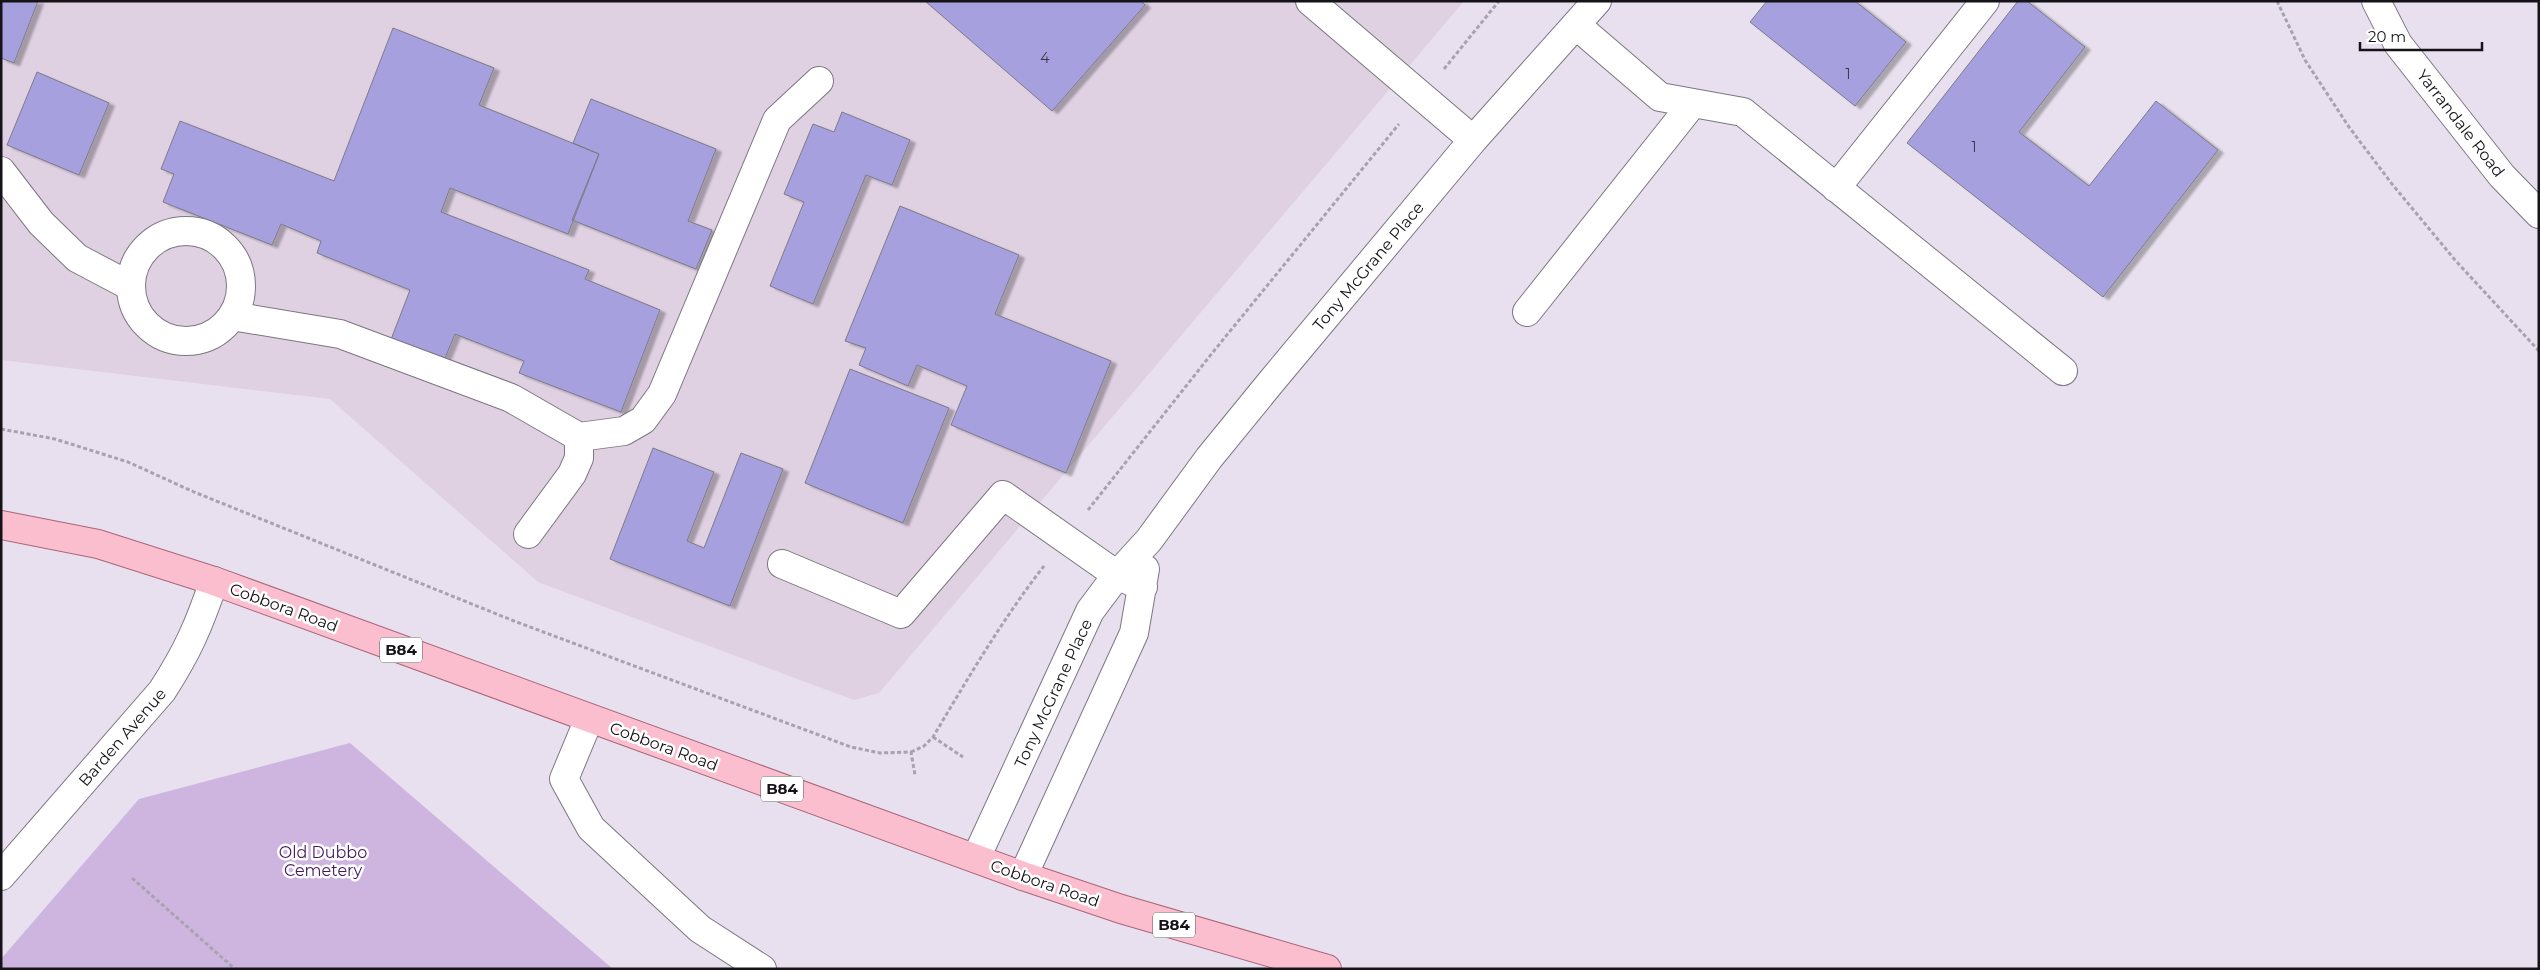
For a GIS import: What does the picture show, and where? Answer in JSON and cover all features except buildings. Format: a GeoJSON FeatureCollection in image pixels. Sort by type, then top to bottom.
{"type":"FeatureCollection","features":[{"type":"Feature","properties":{"kind":"main road","name":"Cobbora Road"},"geometry":{"type":"LineString","coordinates":[[1,525],[98,544],[214,581],[1022,876],[1120,909],[1327,969]]}},
{"type":"Feature","properties":{"kind":"street"},"geometry":{"type":"LineString","coordinates":[[1310,1],[1473,140]]}},
{"type":"Feature","properties":{"kind":"street","name":"Tony McGrane Place"},"geometry":{"type":"LineString","coordinates":[[976,858],[1090,611],[1117,575],[1149,540],[1209,458],[1473,140],[1597,1]]}},
{"type":"Feature","properties":{"kind":"street"},"geometry":{"type":"LineString","coordinates":[[1836,188],[1985,1]]}},
{"type":"Feature","properties":{"kind":"street","name":"Yarrandale Road"},"geometry":{"type":"LineString","coordinates":[[2376,1],[2398,44],[2502,176],[2539,214]]}},
{"type":"Feature","properties":{"kind":"street"},"geometry":{"type":"LineString","coordinates":[[1576,25],[1660,97],[1743,112],[2063,371]]}},
{"type":"Feature","properties":{"kind":"street"},"geometry":{"type":"LineString","coordinates":[[232,316],[340,334],[511,398],[578,436],[624,431],[643,420],[662,394],[777,120],[819,81]]}},
{"type":"Feature","properties":{"kind":"street"},"geometry":{"type":"LineString","coordinates":[[1527,312],[1694,103]]}},
{"type":"Feature","properties":{"kind":"street"},"geometry":{"type":"LineString","coordinates":[[1,172],[40,223],[77,258],[130,286]]}},
{"type":"Feature","properties":{"kind":"street"},"geometry":{"type":"LineString","coordinates":[[192,230],[209,235],[224,245],[236,260],[241,277],[242,295],[225,326],[210,336],[192,341],[173,340],[156,332],[143,320],[134,304],[130,286],[134,267],[138,259],[143,251],[156,239],[173,232],[192,230]]}},
{"type":"Feature","properties":{"kind":"street"},"geometry":{"type":"LineString","coordinates":[[528,534],[572,474],[579,458],[578,436]]}},
{"type":"Feature","properties":{"kind":"street"},"geometry":{"type":"LineString","coordinates":[[782,564],[901,614],[1003,495],[1117,575],[1143,587]]}},
{"type":"Feature","properties":{"kind":"street","name":"Tony McGrane Place"},"geometry":{"type":"LineString","coordinates":[[1022,876],[1134,633],[1143,587],[1149,540]]}},
{"type":"Feature","properties":{"kind":"street","name":"Barden Avenue"},"geometry":{"type":"LineString","coordinates":[[1,876],[162,691],[197,631],[214,581]]}},
{"type":"Feature","properties":{"kind":"street"},"geometry":{"type":"LineString","coordinates":[[589,719],[564,780],[591,828],[700,929],[762,969]]}},
{"type":"Feature","properties":{"kind":"path"},"geometry":{"type":"LineString","coordinates":[[1,429],[55,439],[128,462],[194,492],[514,621],[851,747],[880,753],[911,752],[924,746],[933,737],[980,658],[1023,594],[1066,539],[1213,352],[1499,1]]}},
{"type":"Feature","properties":{"kind":"path"},"geometry":{"type":"LineString","coordinates":[[2278,1],[2305,60],[2348,127],[2455,260],[2539,351]]}},
{"type":"Feature","properties":{"kind":"path"},"geometry":{"type":"LineString","coordinates":[[933,737],[963,757]]}},
{"type":"Feature","properties":{"kind":"path"},"geometry":{"type":"LineString","coordinates":[[911,752],[916,775]]}},
{"type":"Feature","properties":{"kind":"path"},"geometry":{"type":"LineString","coordinates":[[132,878],[235,969]]}},
{"type":"Feature","properties":{"kind":"shaded area"},"geometry":{"type":"Polygon","coordinates":[[[1,1],[1464,1],[879,693],[854,700],[538,582],[330,399],[1,360],[1,1]]]}},
{"type":"Feature","properties":{"kind":"green space","name":"Old Dubbo Cemetery"},"geometry":{"type":"Polygon","coordinates":[[[350,743],[613,969],[1,969],[1,959],[139,799],[350,743]]]}}]}
